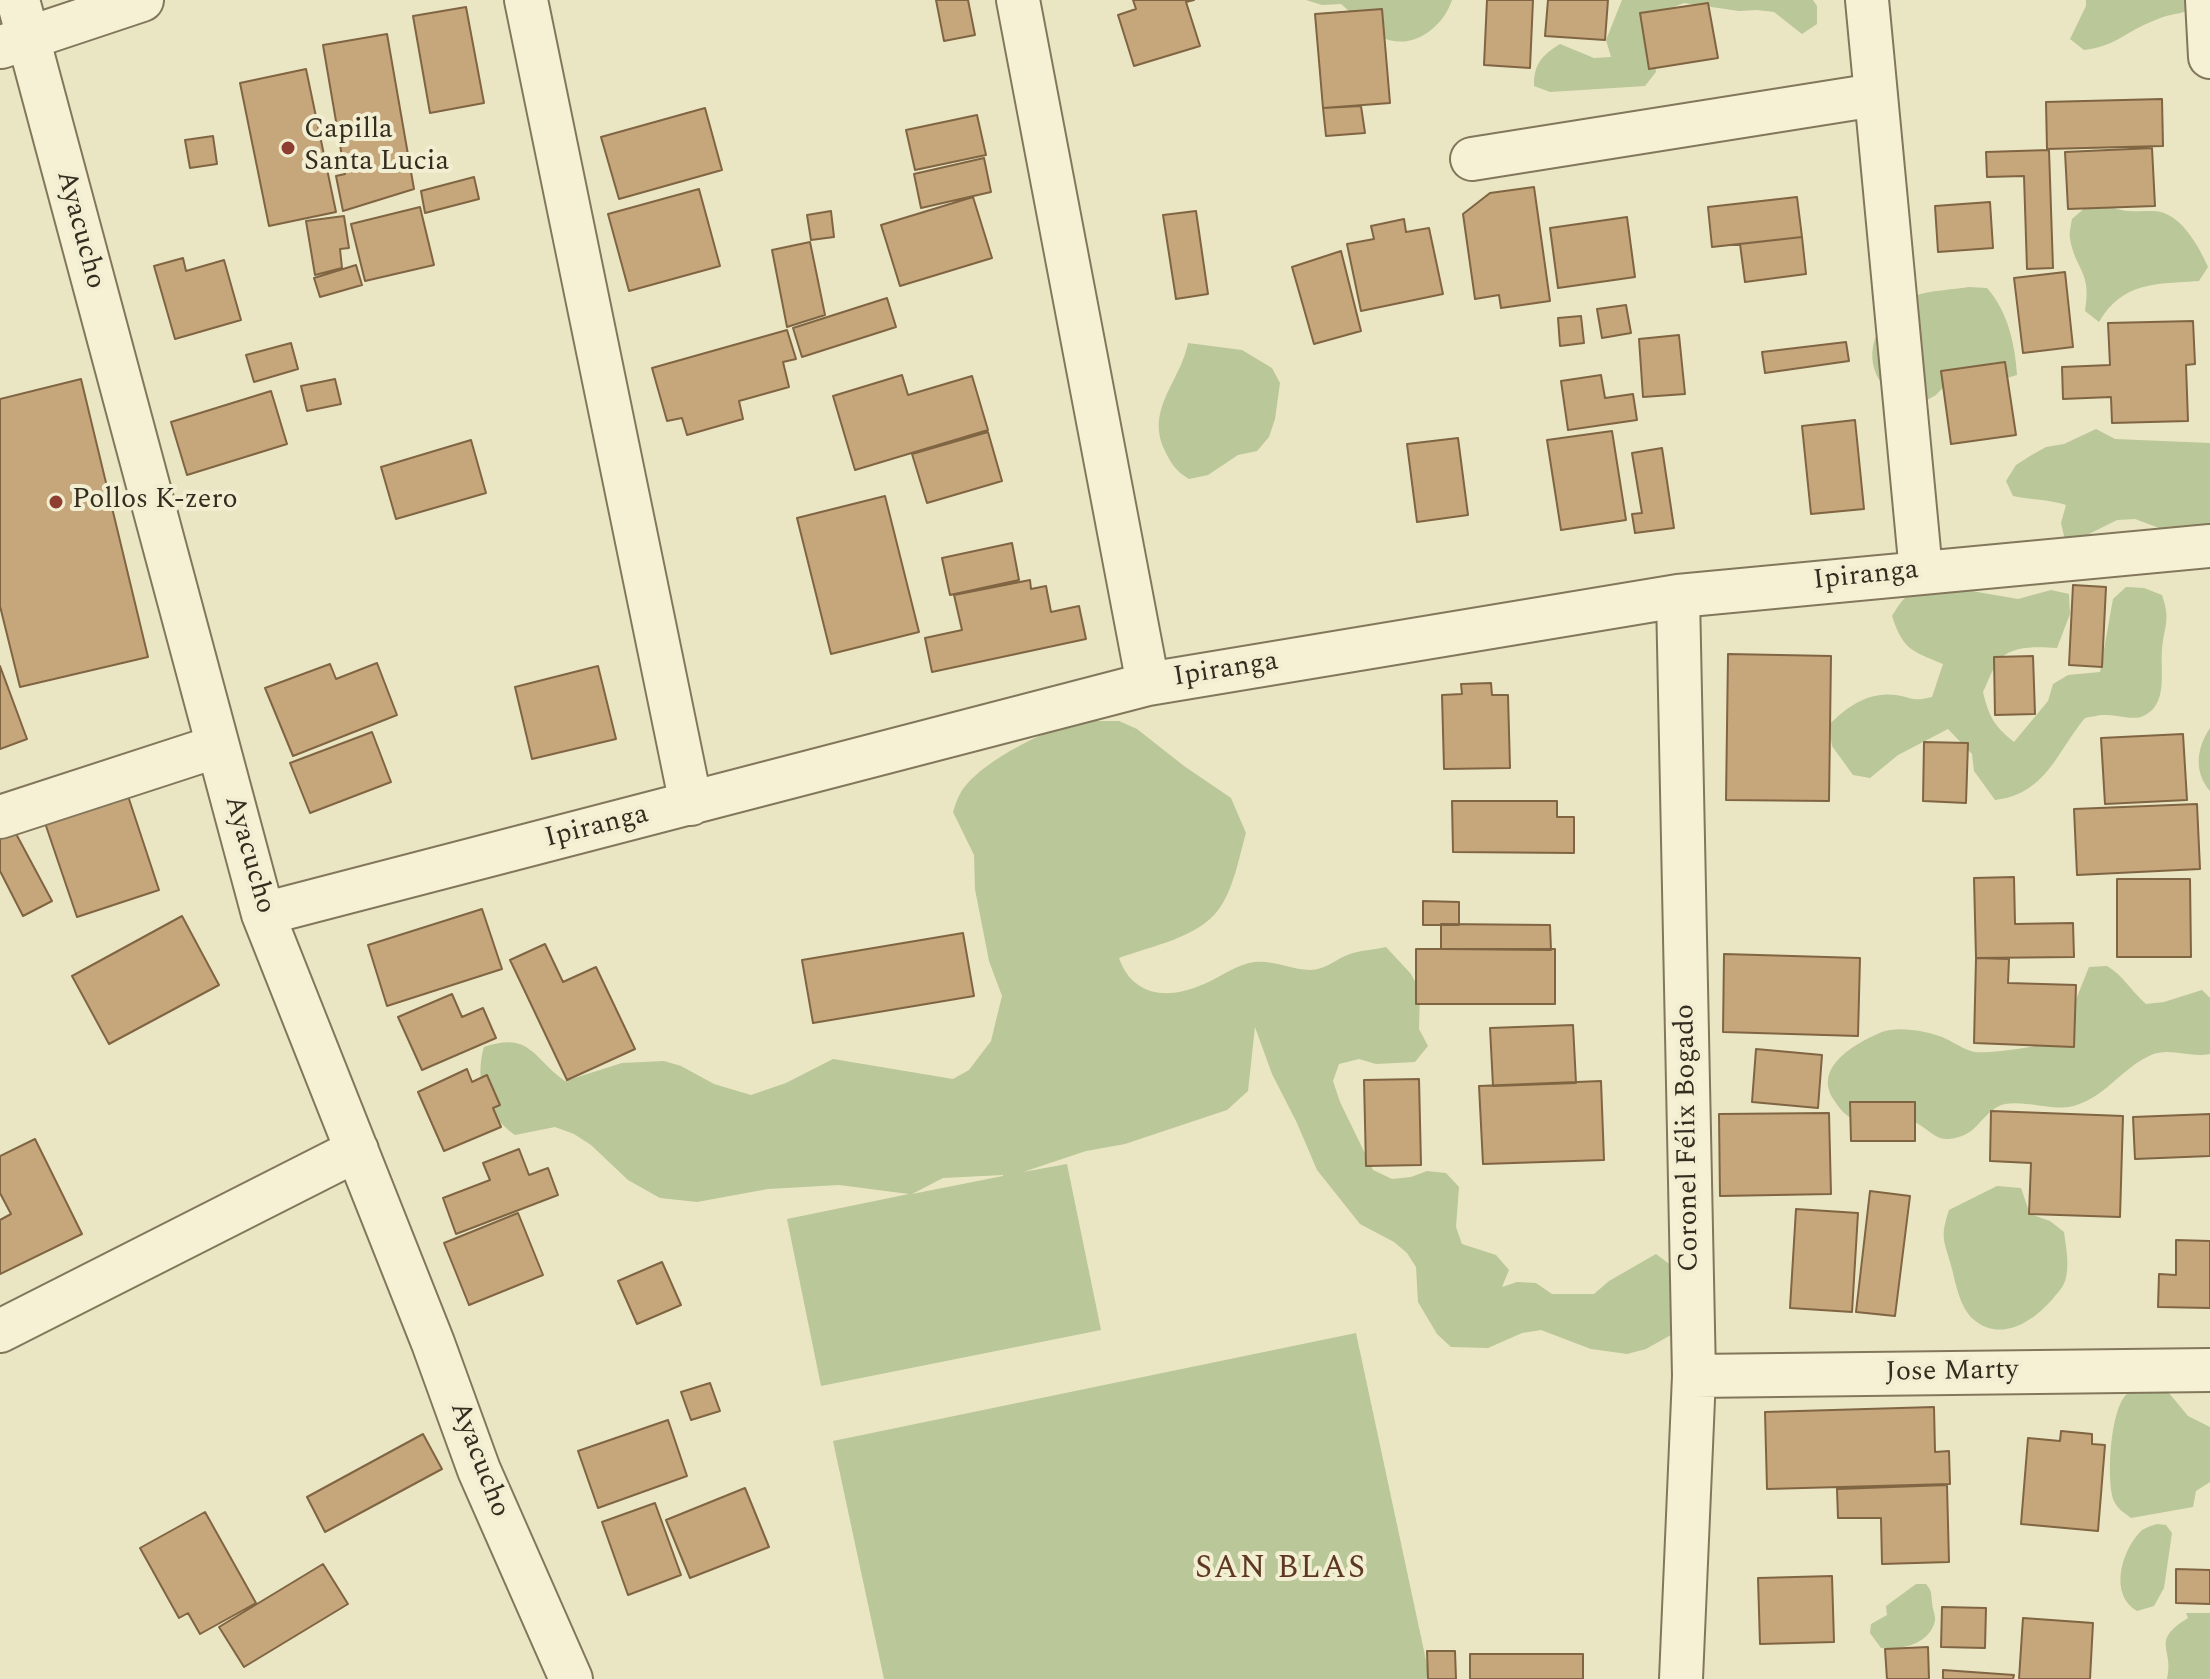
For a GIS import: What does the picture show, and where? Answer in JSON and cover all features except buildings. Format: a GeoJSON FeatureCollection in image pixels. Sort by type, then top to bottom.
{"type":"FeatureCollection","features":[{"type":"Feature","properties":{"kind":"street"},"geometry":{"type":"LineString","coordinates":[[15,28],[142,0]]}},
{"type":"Feature","properties":{"kind":"street"},"geometry":{"type":"LineString","coordinates":[[526,0],[691,804]]}},
{"type":"Feature","properties":{"kind":"street"},"geometry":{"type":"LineString","coordinates":[[1018,0],[1148,684]]}},
{"type":"Feature","properties":{"kind":"street"},"geometry":{"type":"LineString","coordinates":[[1867,0],[1921,572]]}},
{"type":"Feature","properties":{"kind":"street"},"geometry":{"type":"LineString","coordinates":[[2207,0],[2210,57]]}},
{"type":"Feature","properties":{"kind":"street","name":"Ayacucho"},"geometry":{"type":"LineString","coordinates":[[15,28],[263,914],[433,1343],[479,1470],[571,1679]]}},
{"type":"Feature","properties":{"kind":"street"},"geometry":{"type":"LineString","coordinates":[[1472,159],[1875,95]]}},
{"type":"Feature","properties":{"kind":"street","name":"Ipiranga"},"geometry":{"type":"LineString","coordinates":[[263,914],[1148,684],[1678,596],[2210,546]]}},
{"type":"Feature","properties":{"kind":"street","name":"Coronel Félix Bogado"},"geometry":{"type":"LineString","coordinates":[[1678,596],[1694,1376],[1681,1679]]}},
{"type":"Feature","properties":{"kind":"street"},"geometry":{"type":"LineString","coordinates":[[0,817],[218,746]]}},
{"type":"Feature","properties":{"kind":"street"},"geometry":{"type":"LineString","coordinates":[[0,1331],[357,1150]]}},
{"type":"Feature","properties":{"kind":"street","name":"Jose Marty"},"geometry":{"type":"LineString","coordinates":[[1694,1376],[2210,1370]]}},
{"type":"Feature","properties":{"kind":"green space"},"geometry":{"type":"Polygon","coordinates":[[[1306,0],[1452,0],[1441,20],[1424,35],[1392,41],[1376,34],[1341,4],[1322,5],[1306,0]]]}},
{"type":"Feature","properties":{"kind":"green space"},"geometry":{"type":"Polygon","coordinates":[[[1622,0],[1813,0],[1817,6],[1817,24],[1802,34],[1774,12],[1739,11],[1684,3],[1650,16],[1656,72],[1645,86],[1550,92],[1534,86],[1540,61],[1560,44],[1594,58],[1611,57],[1606,40],[1622,0]]]}},
{"type":"Feature","properties":{"kind":"green space"},"geometry":{"type":"Polygon","coordinates":[[[2086,0],[2205,0],[2185,12],[2153,21],[2104,46],[2084,50],[2070,39],[2086,0]]]}},
{"type":"Feature","properties":{"kind":"green space"},"geometry":{"type":"Polygon","coordinates":[[[2105,205],[2163,213],[2180,223],[2208,267],[2199,281],[2142,287],[2119,299],[2099,322],[2085,311],[2085,280],[2070,239],[2072,219],[2086,207],[2105,205]]]}},
{"type":"Feature","properties":{"kind":"green space"},"geometry":{"type":"Polygon","coordinates":[[[1969,287],[1987,288],[2000,307],[2012,340],[2017,375],[2000,380],[1950,380],[1936,395],[1918,405],[1888,390],[1877,375],[1873,348],[1876,335],[1891,311],[1914,296],[1969,287]]]}},
{"type":"Feature","properties":{"kind":"green space"},"geometry":{"type":"Polygon","coordinates":[[[1188,343],[1242,350],[1272,368],[1280,383],[1269,437],[1257,451],[1238,455],[1208,475],[1189,479],[1172,464],[1165,451],[1159,422],[1161,409],[1188,343]]]}},
{"type":"Feature","properties":{"kind":"green space"},"geometry":{"type":"Polygon","coordinates":[[[2096,429],[2115,439],[2210,443],[2210,535],[2170,532],[2135,519],[2117,520],[2083,537],[2065,540],[2061,523],[2066,505],[2013,496],[2006,481],[2016,465],[2046,447],[2064,444],[2096,429]]]}},
{"type":"Feature","properties":{"kind":"green space"},"geometry":{"type":"Polygon","coordinates":[[[1937,585],[2018,599],[2051,590],[2069,594],[2070,614],[2057,648],[2028,648],[2007,654],[1996,665],[1983,692],[1993,720],[2014,742],[2048,701],[2053,684],[2068,675],[2100,672],[2113,599],[2126,587],[2144,588],[2162,595],[2165,604],[2161,688],[2156,705],[2137,718],[2099,715],[2085,718],[2038,781],[2026,790],[1995,800],[1974,771],[1972,754],[1948,729],[1898,755],[1870,778],[1853,775],[1832,746],[1829,725],[1851,707],[1877,695],[1917,699],[1932,697],[1943,664],[1910,648],[1900,636],[1892,616],[1910,593],[1937,585]]]}},
{"type":"Feature","properties":{"kind":"green space"},"geometry":{"type":"Polygon","coordinates":[[[1080,721],[1119,721],[1137,729],[1231,798],[1246,833],[1232,882],[1219,909],[1187,934],[1119,958],[1132,980],[1151,991],[1174,993],[1199,986],[1249,963],[1265,962],[1315,970],[1350,954],[1386,947],[1411,974],[1420,991],[1419,1029],[1428,1046],[1415,1062],[1376,1064],[1359,1059],[1339,1064],[1333,1081],[1373,1170],[1392,1179],[1427,1171],[1446,1173],[1459,1187],[1456,1227],[1462,1244],[1496,1255],[1509,1270],[1502,1287],[1517,1282],[1536,1283],[1552,1294],[1594,1294],[1609,1281],[1656,1254],[1672,1266],[1678,1331],[1646,1349],[1627,1354],[1591,1349],[1541,1330],[1522,1333],[1488,1348],[1451,1347],[1437,1334],[1418,1302],[1416,1267],[1407,1253],[1394,1242],[1360,1224],[1317,1170],[1272,1074],[1255,1027],[1248,1091],[1227,1110],[1125,1144],[1086,1151],[1023,1172],[1067,1164],[1101,1330],[821,1386],[787,1219],[909,1194],[839,1185],[768,1189],[697,1202],[660,1198],[628,1180],[591,1145],[574,1134],[555,1127],[515,1135],[489,1107],[480,1072],[484,1047],[512,1042],[530,1050],[565,1081],[622,1063],[664,1061],[681,1066],[714,1084],[751,1095],[786,1083],[833,1059],[953,1079],[969,1070],[991,1041],[1002,996],[989,961],[975,889],[974,855],[953,812],[960,794],[982,770],[1014,749],[1080,721]],[[1003,1176],[943,1178],[912,1194],[1003,1176]]]}},
{"type":"Feature","properties":{"kind":"green space"},"geometry":{"type":"Polygon","coordinates":[[[2210,728],[2210,791],[2201,776],[2199,760],[2210,728]]]}},
{"type":"Feature","properties":{"kind":"green space"},"geometry":{"type":"Polygon","coordinates":[[[2107,966],[2146,1004],[2164,1002],[2202,990],[2210,998],[2210,1054],[2165,1052],[2151,1055],[2081,1103],[2069,1107],[2004,1104],[1971,1131],[1957,1138],[1943,1139],[1911,1121],[1856,1120],[1834,1100],[1829,1077],[1840,1058],[1889,1030],[1928,1033],[1975,1052],[1994,1052],[2065,1039],[2075,1022],[2075,1002],[2089,967],[2107,966]]]}},
{"type":"Feature","properties":{"kind":"green space"},"geometry":{"type":"Polygon","coordinates":[[[1997,1186],[2021,1188],[2030,1214],[2050,1221],[2064,1232],[2067,1263],[2063,1285],[2047,1305],[2028,1320],[2006,1329],[1984,1326],[1973,1319],[1965,1308],[1957,1289],[1944,1234],[1949,1210],[1997,1186]]]}},
{"type":"Feature","properties":{"kind":"green space"},"geometry":{"type":"Polygon","coordinates":[[[1356,1333],[1430,1679],[884,1679],[833,1441],[1356,1333]]]}},
{"type":"Feature","properties":{"kind":"green space"},"geometry":{"type":"Polygon","coordinates":[[[2164,1387],[2188,1416],[2210,1427],[2210,1482],[2196,1491],[2193,1507],[2131,1518],[2114,1501],[2110,1478],[2111,1445],[2117,1413],[2128,1393],[2140,1388],[2164,1387]]]}},
{"type":"Feature","properties":{"kind":"green space"},"geometry":{"type":"Polygon","coordinates":[[[2157,1524],[2166,1525],[2172,1533],[2164,1588],[2154,1606],[2137,1611],[2123,1595],[2123,1562],[2140,1532],[2157,1524]]]}},
{"type":"Feature","properties":{"kind":"green space"},"geometry":{"type":"Polygon","coordinates":[[[1916,1584],[1926,1584],[1930,1590],[1935,1619],[1932,1629],[1921,1641],[1913,1644],[1881,1648],[1870,1633],[1871,1624],[1887,1615],[1886,1606],[1916,1584]]]}},
{"type":"Feature","properties":{"kind":"green space"},"geometry":{"type":"Polygon","coordinates":[[[2186,1613],[2210,1613],[2210,1679],[2167,1679],[2166,1640],[2176,1626],[2188,1618],[2186,1613]]]}},
{"type":"Feature","properties":{"kind":"place","name":"Capilla Santa Lucia"},"geometry":{"type":"Point","coordinates":[288,148]}},
{"type":"Feature","properties":{"kind":"place","name":"Pollos K-zero"},"geometry":{"type":"Point","coordinates":[56,502]}},
{"type":"Feature","properties":{"kind":"district","name":"SAN BLAS"},"geometry":{"type":"Point","coordinates":[1281,1571]}}]}
